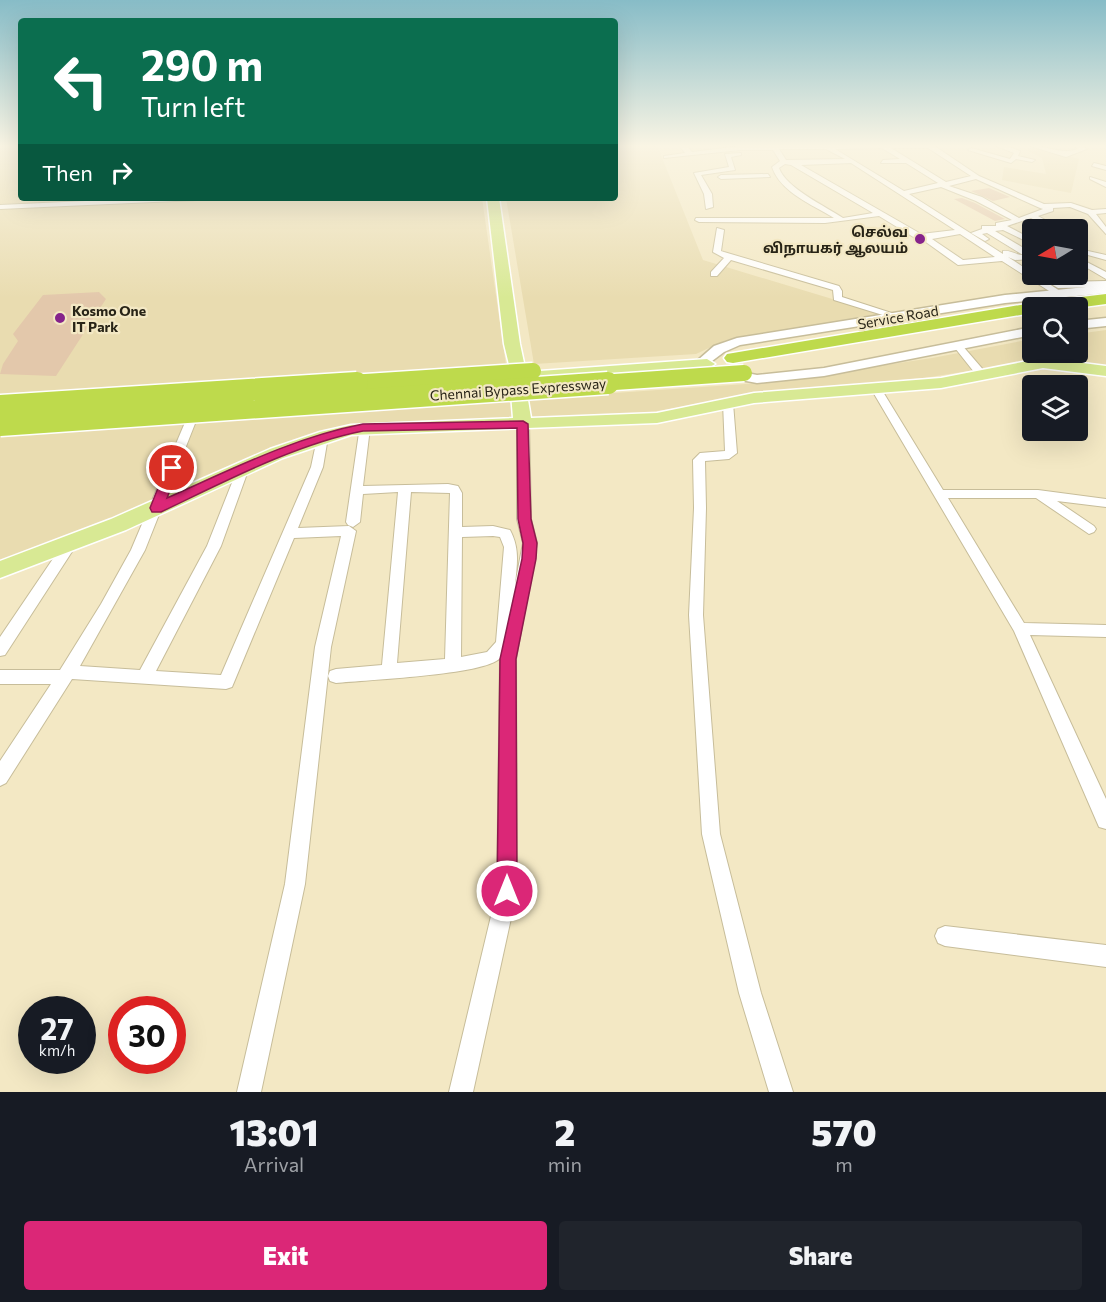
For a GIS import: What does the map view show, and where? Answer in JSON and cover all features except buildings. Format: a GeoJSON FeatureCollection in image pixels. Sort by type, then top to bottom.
{"type":"FeatureCollection","features":[{"type":"Feature","properties":{"kind":"highway","name":"Chennai Bypass Expressway"},"geometry":{"type":"LineString","coordinates":[[1088,301],[1106,299]]}},
{"type":"Feature","properties":{"kind":"highway","name":"Chennai Bypass Expressway"},"geometry":{"type":"LineString","coordinates":[[0,406],[738,365],[859,338],[1022,310]]}},
{"type":"Feature","properties":{"kind":"highway"},"geometry":{"type":"LineString","coordinates":[[1088,312],[1106,311]]}},
{"type":"Feature","properties":{"kind":"highway","name":"Chennai Bypass Expressway"},"geometry":{"type":"LineString","coordinates":[[0,423],[738,365],[875,351],[1022,322]]}},
{"type":"Feature","properties":{"kind":"main road"},"geometry":{"type":"LineString","coordinates":[[494,201],[520,359]]}},
{"type":"Feature","properties":{"kind":"main road"},"geometry":{"type":"LineString","coordinates":[[499,201],[523,381],[523,424]]}},
{"type":"Feature","properties":{"kind":"main road"},"geometry":{"type":"LineString","coordinates":[[0,570],[70,544],[157,508],[243,468],[322,437],[363,428],[657,418],[754,398],[941,383],[1043,363],[1106,371]]}},
{"type":"Feature","properties":{"kind":"main road"},"geometry":{"type":"LineString","coordinates":[[0,423],[198,404],[708,367]]}},
{"type":"Feature","properties":{"kind":"main road"},"geometry":{"type":"LineString","coordinates":[[0,413],[198,404]]}},
{"type":"Feature","properties":{"kind":"street"},"geometry":{"type":"LineString","coordinates":[[708,196],[709,207]]}},
{"type":"Feature","properties":{"kind":"street"},"geometry":{"type":"LineString","coordinates":[[805,196],[842,220]]}},
{"type":"Feature","properties":{"kind":"street"},"geometry":{"type":"LineString","coordinates":[[848,196],[924,237],[961,263],[1022,258]]}},
{"type":"Feature","properties":{"kind":"street"},"geometry":{"type":"LineString","coordinates":[[908,196],[1010,259],[1046,285],[1057,289]]}},
{"type":"Feature","properties":{"kind":"street"},"geometry":{"type":"LineString","coordinates":[[972,196],[1024,219]]}},
{"type":"Feature","properties":{"kind":"street"},"geometry":{"type":"LineString","coordinates":[[1019,196],[1046,208]]}},
{"type":"Feature","properties":{"kind":"street"},"geometry":{"type":"LineString","coordinates":[[0,207],[131,201]]}},
{"type":"Feature","properties":{"kind":"street"},"geometry":{"type":"LineString","coordinates":[[1028,219],[1046,208],[1071,205],[1091,212],[1106,211]]}},
{"type":"Feature","properties":{"kind":"street"},"geometry":{"type":"LineString","coordinates":[[1091,212],[1106,232]]}},
{"type":"Feature","properties":{"kind":"street"},"geometry":{"type":"LineString","coordinates":[[699,220],[810,222],[881,214]]}},
{"type":"Feature","properties":{"kind":"street"},"geometry":{"type":"LineString","coordinates":[[924,237],[1022,221]]}},
{"type":"Feature","properties":{"kind":"street"},"geometry":{"type":"LineString","coordinates":[[1005,225],[1022,235]]}},
{"type":"Feature","properties":{"kind":"street"},"geometry":{"type":"LineString","coordinates":[[985,228],[1032,257],[1015,258],[975,233],[985,228],[1006,227],[1022,235]]}},
{"type":"Feature","properties":{"kind":"street"},"geometry":{"type":"LineString","coordinates":[[720,230],[717,252],[836,288],[837,298],[899,317]]}},
{"type":"Feature","properties":{"kind":"street"},"geometry":{"type":"LineString","coordinates":[[995,246],[1022,241]]}},
{"type":"Feature","properties":{"kind":"street"},"geometry":{"type":"LineString","coordinates":[[1088,253],[1106,258]]}},
{"type":"Feature","properties":{"kind":"street"},"geometry":{"type":"LineString","coordinates":[[714,274],[729,257]]}},
{"type":"Feature","properties":{"kind":"street"},"geometry":{"type":"LineString","coordinates":[[1010,259],[1022,264]]}},
{"type":"Feature","properties":{"kind":"street"},"geometry":{"type":"LineString","coordinates":[[1088,265],[1106,276]]}},
{"type":"Feature","properties":{"kind":"street"},"geometry":{"type":"LineString","coordinates":[[1088,278],[1103,286]]}},
{"type":"Feature","properties":{"kind":"street"},"geometry":{"type":"LineString","coordinates":[[1053,285],[1057,289]]}},
{"type":"Feature","properties":{"kind":"street","name":"Service Road"},"geometry":{"type":"LineString","coordinates":[[708,367],[705,360],[719,349],[737,342],[899,317],[1057,289],[1103,286]]}},
{"type":"Feature","properties":{"kind":"street"},"geometry":{"type":"LineString","coordinates":[[1088,324],[1106,322]]}},
{"type":"Feature","properties":{"kind":"street"},"geometry":{"type":"LineString","coordinates":[[708,367],[757,379],[824,372],[1022,333]]}},
{"type":"Feature","properties":{"kind":"street"},"geometry":{"type":"LineString","coordinates":[[958,345],[982,375]]}},
{"type":"Feature","properties":{"kind":"street"},"geometry":{"type":"LineString","coordinates":[[875,387],[1020,629],[1106,820]]}},
{"type":"Feature","properties":{"kind":"street"},"geometry":{"type":"LineString","coordinates":[[728,403],[731,453],[704,456],[699,460],[700,508],[696,615],[701,709],[711,834],[750,993],[781,1092]]}},
{"type":"Feature","properties":{"kind":"street"},"geometry":{"type":"LineString","coordinates":[[0,777],[66,674],[137,551],[157,508],[198,404]]}},
{"type":"Feature","properties":{"kind":"street"},"geometry":{"type":"LineString","coordinates":[[461,1092],[507,891],[508,659],[529,559],[530,543],[524,519],[523,424]]}},
{"type":"Feature","properties":{"kind":"street"},"geometry":{"type":"LineString","coordinates":[[353,522],[363,428]]}},
{"type":"Feature","properties":{"kind":"street"},"geometry":{"type":"LineString","coordinates":[[0,677],[66,674],[145,675],[226,682],[317,467],[322,437]]}},
{"type":"Feature","properties":{"kind":"street"},"geometry":{"type":"LineString","coordinates":[[145,675],[214,546],[243,468]]}},
{"type":"Feature","properties":{"kind":"street"},"geometry":{"type":"LineString","coordinates":[[389,670],[405,488]]}},
{"type":"Feature","properties":{"kind":"street"},"geometry":{"type":"LineString","coordinates":[[358,490],[454,489],[456,532],[453,664]]}},
{"type":"Feature","properties":{"kind":"street"},"geometry":{"type":"LineString","coordinates":[[941,494],[1038,494],[1106,503]]}},
{"type":"Feature","properties":{"kind":"street"},"geometry":{"type":"LineString","coordinates":[[1038,494],[1089,529]]}},
{"type":"Feature","properties":{"kind":"street"},"geometry":{"type":"LineString","coordinates":[[249,1092],[295,884],[323,647],[349,531],[290,533]]}},
{"type":"Feature","properties":{"kind":"street"},"geometry":{"type":"LineString","coordinates":[[336,676],[477,662],[492,657],[503,644],[511,548],[505,533],[456,532]]}},
{"type":"Feature","properties":{"kind":"street"},"geometry":{"type":"LineString","coordinates":[[0,650],[70,544]]}},
{"type":"Feature","properties":{"kind":"street"},"geometry":{"type":"LineString","coordinates":[[1020,629],[1106,631]]}},
{"type":"Feature","properties":{"kind":"street"},"geometry":{"type":"LineString","coordinates":[[945,936],[1106,956]]}},
{"type":"Feature","properties":{"kind":"shaded area"},"geometry":{"type":"Polygon","coordinates":[[[0,196],[18,196],[18,201],[482,201],[506,365],[0,401],[0,196]]]}},
{"type":"Feature","properties":{"kind":"shaded area"},"geometry":{"type":"Polygon","coordinates":[[[618,196],[677,196],[703,260],[882,314],[726,340],[696,354],[534,364],[507,201],[618,201],[618,196]]]}},
{"type":"Feature","properties":{"kind":"shaded area"},"geometry":{"type":"Polygon","coordinates":[[[1106,330],[1106,367],[1082,363],[1088,363],[1088,332],[1106,330]]]}},
{"type":"Feature","properties":{"kind":"shaded area"},"geometry":{"type":"Polygon","coordinates":[[[1022,341],[1022,363],[924,378],[802,389],[637,414],[387,422],[331,429],[105,524],[0,562],[0,435],[774,382],[932,358],[1022,341]]]}},
{"type":"Feature","properties":{"kind":"place","name":"செல்வ விநாயகர் ஆலயம்"},"geometry":{"type":"Point","coordinates":[920,239]}},
{"type":"Feature","properties":{"kind":"place","name":"Kosmo One IT Park"},"geometry":{"type":"Point","coordinates":[60,318]}},
{"type":"Feature","properties":{"kind":"route"},"geometry":{"type":"LineString","coordinates":[[172,468],[157,508],[243,468],[338,432],[363,428],[523,424],[524,519],[530,543],[529,559],[508,659],[507,891]]}}]}
